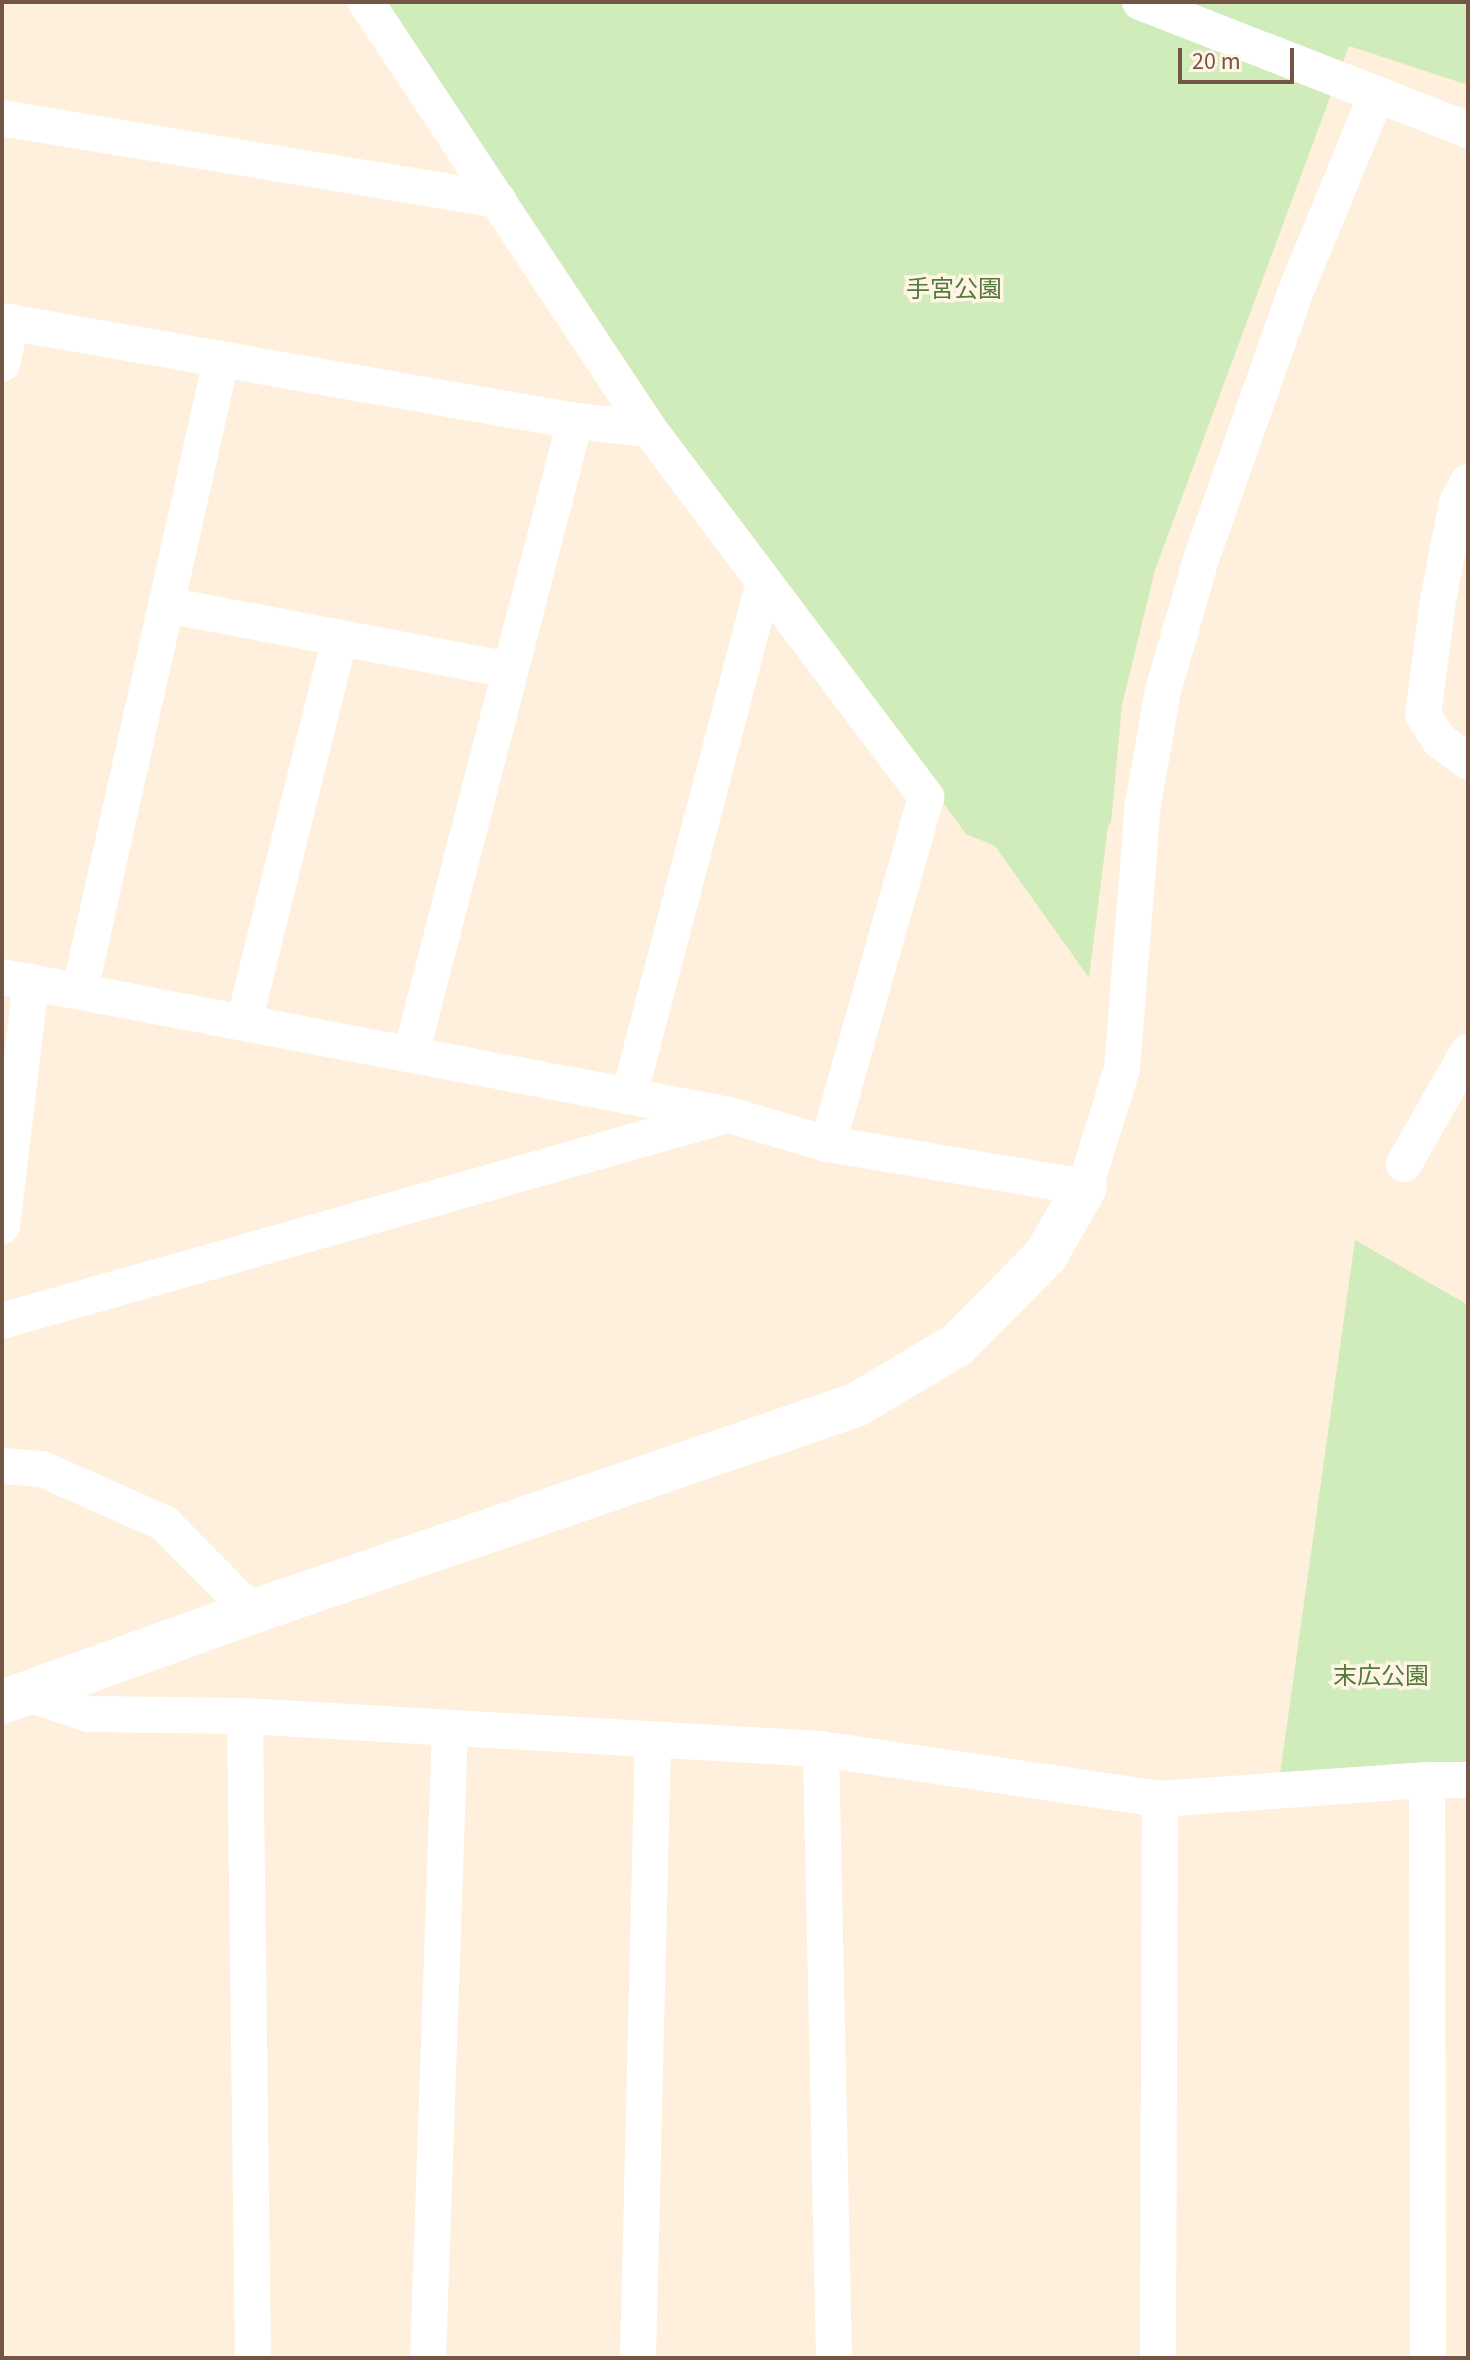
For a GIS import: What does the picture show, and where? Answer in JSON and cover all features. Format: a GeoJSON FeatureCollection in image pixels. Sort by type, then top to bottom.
{"type":"FeatureCollection","features":[{"type":"Feature","properties":{"kind":"street"},"geometry":{"type":"LineString","coordinates":[[366,2],[649,429],[763,586],[926,797],[828,1144]]}},
{"type":"Feature","properties":{"kind":"street"},"geometry":{"type":"LineString","coordinates":[[1140,2],[1468,130]]}},
{"type":"Feature","properties":{"kind":"street"},"geometry":{"type":"LineString","coordinates":[[15,1698],[252,1612],[856,1405],[957,1345],[1046,1255],[1085,1187],[1122,1069],[1143,804],[1163,691],[1201,559],[1295,293],[1377,94]]}},
{"type":"Feature","properties":{"kind":"street"},"geometry":{"type":"LineString","coordinates":[[2,118],[498,200]]}},
{"type":"Feature","properties":{"kind":"street"},"geometry":{"type":"LineString","coordinates":[[2,364],[7,321],[575,421],[649,429]]}},
{"type":"Feature","properties":{"kind":"street"},"geometry":{"type":"LineString","coordinates":[[80,990],[221,360]]}},
{"type":"Feature","properties":{"kind":"street"},"geometry":{"type":"LineString","coordinates":[[411,1054],[575,421]]}},
{"type":"Feature","properties":{"kind":"street"},"geometry":{"type":"LineString","coordinates":[[1468,482],[1454,517],[1423,715],[1440,741],[1468,761]]}},
{"type":"Feature","properties":{"kind":"street"},"geometry":{"type":"LineString","coordinates":[[629,1096],[763,586]]}},
{"type":"Feature","properties":{"kind":"street"},"geometry":{"type":"LineString","coordinates":[[166,605],[510,670]]}},
{"type":"Feature","properties":{"kind":"street"},"geometry":{"type":"LineString","coordinates":[[244,1022],[340,638]]}},
{"type":"Feature","properties":{"kind":"street"},"geometry":{"type":"LineString","coordinates":[[2,1226],[17,979],[729,1115],[828,1144],[1085,1187]]}},
{"type":"Feature","properties":{"kind":"street"},"geometry":{"type":"LineString","coordinates":[[1404,1164],[1468,1052]]}},
{"type":"Feature","properties":{"kind":"street"},"geometry":{"type":"LineString","coordinates":[[2,1321],[729,1115]]}},
{"type":"Feature","properties":{"kind":"street"},"geometry":{"type":"LineString","coordinates":[[2,1466],[42,1469],[164,1523],[252,1612]]}},
{"type":"Feature","properties":{"kind":"street"},"geometry":{"type":"LineString","coordinates":[[15,1698],[89,1714],[245,1716],[821,1749],[1160,1799],[1427,1780],[1468,1780]]}},
{"type":"Feature","properties":{"kind":"street"},"geometry":{"type":"LineString","coordinates":[[245,1716],[253,2358]]}},
{"type":"Feature","properties":{"kind":"street"},"geometry":{"type":"LineString","coordinates":[[428,2358],[450,1728]]}},
{"type":"Feature","properties":{"kind":"street"},"geometry":{"type":"LineString","coordinates":[[638,2358],[653,1740]]}},
{"type":"Feature","properties":{"kind":"street"},"geometry":{"type":"LineString","coordinates":[[821,1749],[834,2358]]}},
{"type":"Feature","properties":{"kind":"street"},"geometry":{"type":"LineString","coordinates":[[1427,1780],[1428,2358]]}},
{"type":"Feature","properties":{"kind":"street"},"geometry":{"type":"LineString","coordinates":[[1158,2358],[1160,1799]]}},
{"type":"Feature","properties":{"kind":"green space","name":"手宮公園"},"geometry":{"type":"Polygon","coordinates":[[[347,2],[1468,2],[1468,85],[1349,46],[1155,570],[1122,705],[1111,823],[1108,826],[1089,978],[995,846],[966,834],[815,627],[405,89],[347,2]]]}},
{"type":"Feature","properties":{"kind":"green space","name":"末広公園"},"geometry":{"type":"Polygon","coordinates":[[[1355,1240],[1468,1305],[1468,1764],[1280,1774],[1355,1240]]]}}]}
